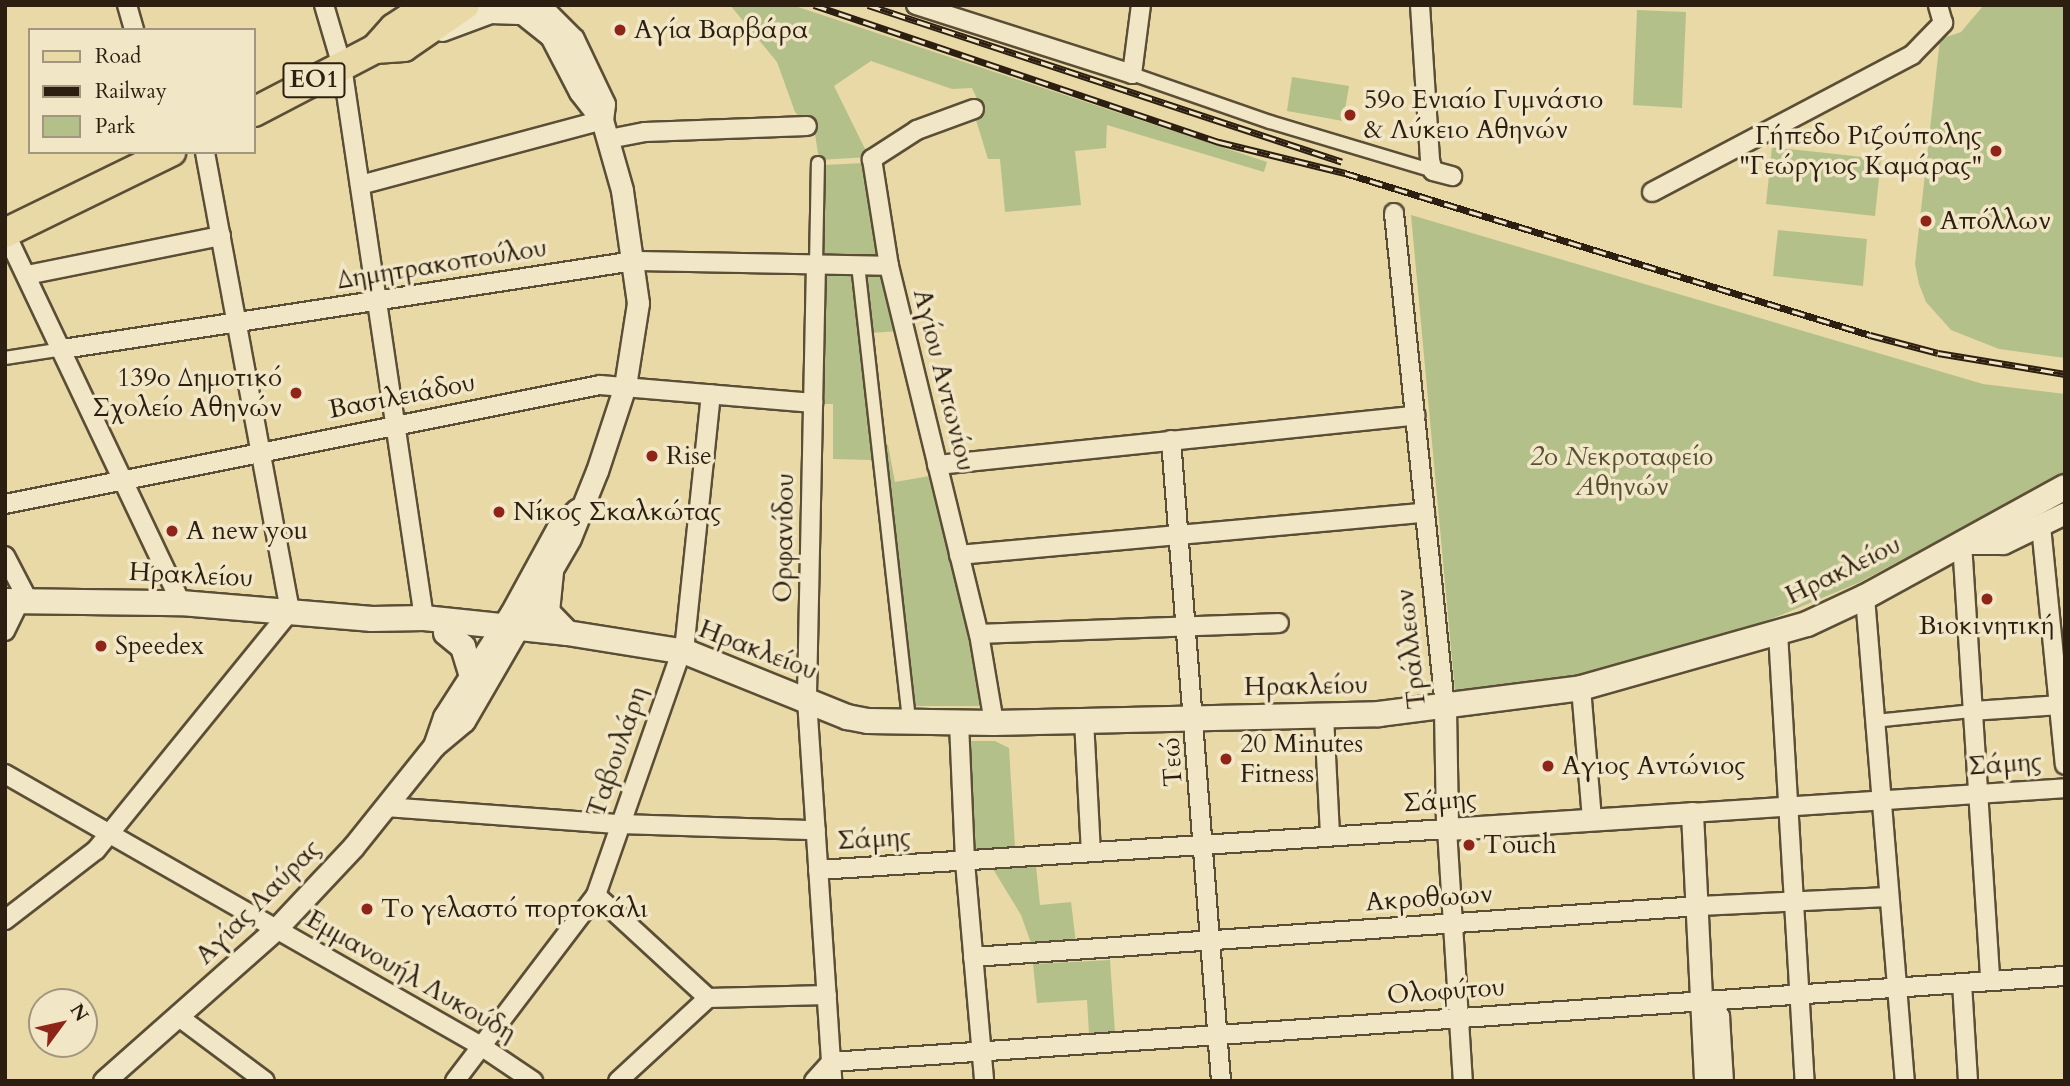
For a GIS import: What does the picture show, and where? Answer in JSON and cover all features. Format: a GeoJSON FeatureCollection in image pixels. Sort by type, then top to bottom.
{"type":"FeatureCollection","features":[{"type":"Feature","properties":{"kind":"main road","name":"ΕΟ1"},"geometry":{"type":"LineString","coordinates":[[375,50],[394,28],[429,5]]}},
{"type":"Feature","properties":{"kind":"main road","name":"ΕΟ1"},"geometry":{"type":"LineString","coordinates":[[256,111],[375,50],[404,47],[426,35],[464,5]]}},
{"type":"Feature","properties":{"kind":"main road"},"geometry":{"type":"LineString","coordinates":[[5,233],[167,154]]}},
{"type":"Feature","properties":{"kind":"main road","name":"Ηρακλείου"},"geometry":{"type":"LineString","coordinates":[[372,619],[424,618],[508,633],[679,651],[857,719],[909,723],[994,723],[1324,716],[1445,709],[1581,688],[1778,633],[1865,597],[2065,488]]}},
{"type":"Feature","properties":{"kind":"main road"},"geometry":{"type":"LineString","coordinates":[[551,572],[547,612],[567,633]]}},
{"type":"Feature","properties":{"kind":"main road","name":"Ηρακλείου"},"geometry":{"type":"LineString","coordinates":[[18,600],[181,603],[290,611],[372,619],[446,633],[567,633],[632,646]]}},
{"type":"Feature","properties":{"kind":"main road"},"geometry":{"type":"LineString","coordinates":[[446,633],[463,647],[471,674]]}},
{"type":"Feature","properties":{"kind":"street"},"geometry":{"type":"LineString","coordinates":[[127,5],[133,28]]}},
{"type":"Feature","properties":{"kind":"street"},"geometry":{"type":"LineString","coordinates":[[324,5],[342,66],[424,618]]}},
{"type":"Feature","properties":{"kind":"street"},"geometry":{"type":"LineString","coordinates":[[915,5],[1132,74],[1270,122],[1452,177]]}},
{"type":"Feature","properties":{"kind":"street"},"geometry":{"type":"LineString","coordinates":[[1132,74],[1141,5]]}},
{"type":"Feature","properties":{"kind":"street"},"geometry":{"type":"LineString","coordinates":[[1420,5],[1433,171]]}},
{"type":"Feature","properties":{"kind":"street"},"geometry":{"type":"LineString","coordinates":[[1652,192],[1912,55],[1943,23],[1938,5]]}},
{"type":"Feature","properties":{"kind":"street"},"geometry":{"type":"LineString","coordinates":[[426,35],[489,12],[525,8]]}},
{"type":"Feature","properties":{"kind":"street","name":"Αγίας Λαύρας"},"geometry":{"type":"LineString","coordinates":[[434,746],[444,717],[471,674],[508,633],[551,572],[611,433],[625,386],[638,303],[634,261],[606,130],[604,104],[573,39],[525,8]]}},
{"type":"Feature","properties":{"kind":"street","name":"Αγίου Αντωνίου"},"geometry":{"type":"LineString","coordinates":[[974,110],[917,130],[872,159],[889,266],[979,634],[994,723]]}},
{"type":"Feature","properties":{"kind":"street"},"geometry":{"type":"LineString","coordinates":[[360,185],[606,130],[645,132],[807,126]]}},
{"type":"Feature","properties":{"kind":"street"},"geometry":{"type":"LineString","coordinates":[[5,920],[87,857],[290,611],[205,154]]}},
{"type":"Feature","properties":{"kind":"street","name":"Ορφανίδου"},"geometry":{"type":"LineString","coordinates":[[818,163],[807,700],[832,1081]]}},
{"type":"Feature","properties":{"kind":"street","name":"Τράλλεων"},"geometry":{"type":"LineString","coordinates":[[1394,212],[1445,709],[1447,828],[1463,1081]]}},
{"type":"Feature","properties":{"kind":"street"},"geometry":{"type":"LineString","coordinates":[[5,233],[125,478],[181,603]]}},
{"type":"Feature","properties":{"kind":"street"},"geometry":{"type":"LineString","coordinates":[[27,275],[221,236]]}},
{"type":"Feature","properties":{"kind":"street","name":"Δημητρακοπούλου"},"geometry":{"type":"LineString","coordinates":[[5,358],[237,320],[634,261],[889,266]]}},
{"type":"Feature","properties":{"kind":"street"},"geometry":{"type":"LineString","coordinates":[[858,265],[909,723]]}},
{"type":"Feature","properties":{"kind":"street","name":"Βασιλειάδου"},"geometry":{"type":"LineString","coordinates":[[5,504],[396,423],[600,386],[813,403]]}},
{"type":"Feature","properties":{"kind":"street","name":"Ταβουλάρη"},"geometry":{"type":"LineString","coordinates":[[455,1081],[596,895],[686,633],[711,394]]}},
{"type":"Feature","properties":{"kind":"street"},"geometry":{"type":"LineString","coordinates":[[937,465],[1415,416]]}},
{"type":"Feature","properties":{"kind":"street","name":"Τεώ"},"geometry":{"type":"LineString","coordinates":[[1171,440],[1196,717],[1221,1081]]}},
{"type":"Feature","properties":{"kind":"street","name":"Αγίας Λαύρας"},"geometry":{"type":"LineString","coordinates":[[104,1081],[276,929],[386,807],[434,746],[464,721],[558,528],[580,507]]}},
{"type":"Feature","properties":{"kind":"street"},"geometry":{"type":"LineString","coordinates":[[959,555],[1425,513]]}},
{"type":"Feature","properties":{"kind":"street","name":"Ηρακλείου"},"geometry":{"type":"LineString","coordinates":[[1962,543],[2003,543],[2065,513]]}},
{"type":"Feature","properties":{"kind":"street"},"geometry":{"type":"LineString","coordinates":[[2041,526],[2060,675],[2059,705],[2065,765]]}},
{"type":"Feature","properties":{"kind":"street"},"geometry":{"type":"LineString","coordinates":[[1962,543],[1990,981]]}},
{"type":"Feature","properties":{"kind":"street"},"geometry":{"type":"LineString","coordinates":[[5,556],[18,600],[5,631]]}},
{"type":"Feature","properties":{"kind":"street"},"geometry":{"type":"LineString","coordinates":[[1865,597],[1905,1081]]}},
{"type":"Feature","properties":{"kind":"street"},"geometry":{"type":"LineString","coordinates":[[979,634],[1279,624]]}},
{"type":"Feature","properties":{"kind":"street"},"geometry":{"type":"LineString","coordinates":[[1778,633],[1804,1081]]}},
{"type":"Feature","properties":{"kind":"street"},"geometry":{"type":"LineString","coordinates":[[1581,688],[1592,819]]}},
{"type":"Feature","properties":{"kind":"street"},"geometry":{"type":"LineString","coordinates":[[1874,721],[2059,705]]}},
{"type":"Feature","properties":{"kind":"street"},"geometry":{"type":"LineString","coordinates":[[1324,716],[1330,836]]}},
{"type":"Feature","properties":{"kind":"street"},"geometry":{"type":"LineString","coordinates":[[1084,720],[1091,852]]}},
{"type":"Feature","properties":{"kind":"street"},"geometry":{"type":"LineString","coordinates":[[959,723],[965,862],[984,1081]]}},
{"type":"Feature","properties":{"kind":"street","name":"Εμμανουήλ Λυκούδη"},"geometry":{"type":"LineString","coordinates":[[5,774],[481,1046],[533,1081]]}},
{"type":"Feature","properties":{"kind":"street","name":"Σάμης"},"geometry":{"type":"LineString","coordinates":[[818,870],[2065,788]]}},
{"type":"Feature","properties":{"kind":"street"},"geometry":{"type":"LineString","coordinates":[[386,807],[620,824],[816,830]]}},
{"type":"Feature","properties":{"kind":"street"},"geometry":{"type":"LineString","coordinates":[[1692,813],[1704,1001],[1705,1081]]}},
{"type":"Feature","properties":{"kind":"street"},"geometry":{"type":"LineString","coordinates":[[596,895],[708,998]]}},
{"type":"Feature","properties":{"kind":"street","name":"Ακροθωων"},"geometry":{"type":"LineString","coordinates":[[973,957],[1698,905],[1889,897]]}},
{"type":"Feature","properties":{"kind":"street","name":"Ολοφύτου"},"geometry":{"type":"LineString","coordinates":[[831,1062],[1459,1016],[2065,976]]}},
{"type":"Feature","properties":{"kind":"street"},"geometry":{"type":"LineString","coordinates":[[1962,983],[1968,1081]]}},
{"type":"Feature","properties":{"kind":"street"},"geometry":{"type":"LineString","coordinates":[[618,1081],[708,998],[827,995]]}},
{"type":"Feature","properties":{"kind":"street"},"geometry":{"type":"LineString","coordinates":[[1704,1001],[1718,1016],[1722,1081]]}},
{"type":"Feature","properties":{"kind":"street"},"geometry":{"type":"LineString","coordinates":[[179,1017],[265,1081]]}},
{"type":"Feature","properties":{"kind":"street"},"geometry":{"type":"LineString","coordinates":[[814,1081],[831,1062]]}},
{"type":"Feature","properties":{"kind":"green space"},"geometry":{"type":"Polygon","coordinates":[[[730,5],[792,5],[1267,162],[1264,172],[1107,125],[1106,148],[1075,151],[1081,205],[1005,212],[1000,159],[988,159],[975,117],[984,114],[972,88],[952,89],[871,61],[834,86],[869,157],[819,160],[815,134],[795,112],[777,62],[730,5]]]}},
{"type":"Feature","properties":{"kind":"green space","name":"Γήπεδο Ριζούπολης \"Γεώργιος Καμάρας\""},"geometry":{"type":"Polygon","coordinates":[[[1984,5],[2065,5],[2065,358],[1999,349],[1951,330],[1926,302],[1919,284],[1915,264],[1940,39],[1961,32],[1984,5]]]}},
{"type":"Feature","properties":{"kind":"green space"},"geometry":{"type":"Polygon","coordinates":[[[1637,10],[1686,12],[1682,108],[1633,105],[1637,10]]]}},
{"type":"Feature","properties":{"kind":"green space"},"geometry":{"type":"Polygon","coordinates":[[[1292,77],[1349,86],[1343,121],[1287,111],[1292,77]]]}},
{"type":"Feature","properties":{"kind":"green space"},"geometry":{"type":"Polygon","coordinates":[[[1772,147],[1881,159],[1875,216],[1766,204],[1772,147]]]}},
{"type":"Feature","properties":{"kind":"green space"},"geometry":{"type":"Polygon","coordinates":[[[864,163],[886,256],[822,257],[823,165],[864,163]]]}},
{"type":"Feature","properties":{"kind":"green space","name":"2ο Νεκροταφείο Αθηνών"},"geometry":{"type":"Polygon","coordinates":[[[1411,215],[1983,384],[2065,394],[2065,473],[1858,583],[1759,624],[1577,680],[1455,691],[1411,215]]]}},
{"type":"Feature","properties":{"kind":"green space"},"geometry":{"type":"Polygon","coordinates":[[[1778,230],[1867,239],[1863,286],[1773,276],[1778,230]]]}},
{"type":"Feature","properties":{"kind":"green space"},"geometry":{"type":"Polygon","coordinates":[[[823,274],[886,276],[899,331],[871,333],[883,446],[888,445],[895,482],[935,475],[985,702],[978,706],[917,706],[905,699],[874,465],[871,460],[833,459],[833,404],[821,404],[823,274]]]}},
{"type":"Feature","properties":{"kind":"green space"},"geometry":{"type":"Polygon","coordinates":[[[969,741],[995,741],[1009,748],[1015,847],[975,849],[969,741]]]}},
{"type":"Feature","properties":{"kind":"green space"},"geometry":{"type":"Polygon","coordinates":[[[1036,866],[1040,905],[1071,902],[1076,943],[1032,946],[1021,915],[993,869],[1036,866]]]}},
{"type":"Feature","properties":{"kind":"green space"},"geometry":{"type":"Polygon","coordinates":[[[1110,960],[1115,1032],[1089,1034],[1087,1000],[1037,1003],[1033,964],[1110,960]]]}},
{"type":"Feature","properties":{"kind":"railway"},"geometry":{"type":"LineString","coordinates":[[814,5],[1219,142],[1345,173],[1870,335],[1938,353],[2065,374]]}},
{"type":"Feature","properties":{"kind":"railway"},"geometry":{"type":"LineString","coordinates":[[868,5],[1342,162]]}},
{"type":"Feature","properties":{"kind":"place","name":"Αγία Βαρβάρα"},"geometry":{"type":"Point","coordinates":[620,30]}},
{"type":"Feature","properties":{"kind":"place","name":"59ο Ενιαίο Γυμνάσιο & Λύκειο Αθηνών"},"geometry":{"type":"Point","coordinates":[1350,115]}},
{"type":"Feature","properties":{"kind":"place","name":"Γήπεδο Ριζούπολης \"Γεώργιος Καμάρας\""},"geometry":{"type":"Point","coordinates":[1996,151]}},
{"type":"Feature","properties":{"kind":"place","name":"Απόλλων"},"geometry":{"type":"Point","coordinates":[1926,221]}},
{"type":"Feature","properties":{"kind":"place","name":"139ο Δημοτικό Σχολείο Αθηνών"},"geometry":{"type":"Point","coordinates":[296,393]}},
{"type":"Feature","properties":{"kind":"place","name":"Rise"},"geometry":{"type":"Point","coordinates":[652,456]}},
{"type":"Feature","properties":{"kind":"place","name":"Νίκος Σκαλκώτας"},"geometry":{"type":"Point","coordinates":[499,512]}},
{"type":"Feature","properties":{"kind":"place","name":"A new you"},"geometry":{"type":"Point","coordinates":[172,531]}},
{"type":"Feature","properties":{"kind":"place","name":"Βιοκινητική"},"geometry":{"type":"Point","coordinates":[1987,599]}},
{"type":"Feature","properties":{"kind":"place","name":"Speedex"},"geometry":{"type":"Point","coordinates":[101,646]}},
{"type":"Feature","properties":{"kind":"place","name":"20 Μinutes Fitness"},"geometry":{"type":"Point","coordinates":[1226,759]}},
{"type":"Feature","properties":{"kind":"place","name":"Αγιος Αντώνιος"},"geometry":{"type":"Point","coordinates":[1548,766]}},
{"type":"Feature","properties":{"kind":"place","name":"Touch"},"geometry":{"type":"Point","coordinates":[1469,845]}},
{"type":"Feature","properties":{"kind":"place","name":"Το γελαστό πορτοκάλι"},"geometry":{"type":"Point","coordinates":[367,909]}}]}
